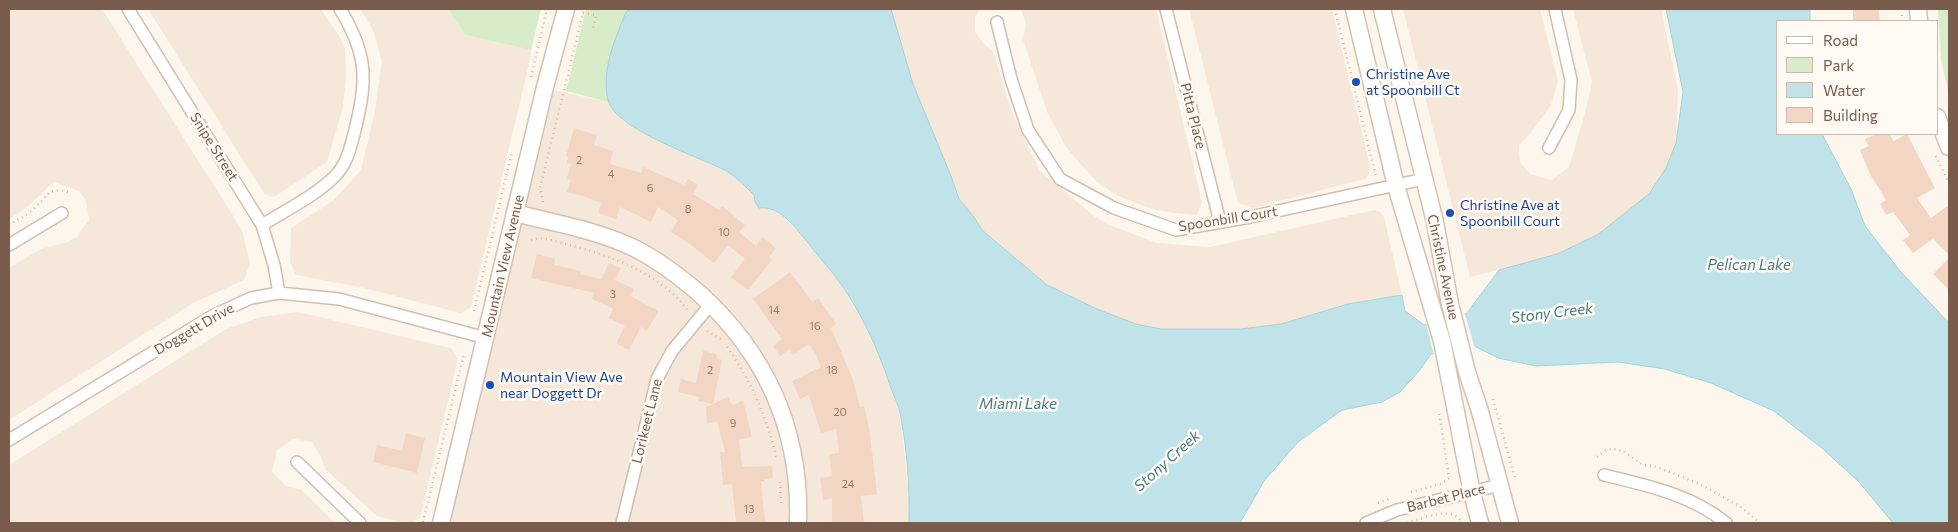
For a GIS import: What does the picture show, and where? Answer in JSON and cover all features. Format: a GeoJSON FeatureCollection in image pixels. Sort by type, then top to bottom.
{"type":"FeatureCollection","features":[{"type":"Feature","properties":{"kind":"street","name":"Snipe Street"},"geometry":{"type":"LineString","coordinates":[[128,9],[262,224],[280,293]]}},
{"type":"Feature","properties":{"kind":"street"},"geometry":{"type":"LineString","coordinates":[[262,224],[324,185],[346,163],[363,93],[364,71],[360,50],[340,9]]}},
{"type":"Feature","properties":{"kind":"street","name":"Mountain View Avenue"},"geometry":{"type":"LineString","coordinates":[[441,523],[566,9]]}},
{"type":"Feature","properties":{"kind":"street","name":"Pitta Place"},"geometry":{"type":"LineString","coordinates":[[1166,9],[1220,222]]}},
{"type":"Feature","properties":{"kind":"street","name":"Christine Avenue"},"geometry":{"type":"LineString","coordinates":[[1354,9],[1396,186],[1433,309],[1480,523]]}},
{"type":"Feature","properties":{"kind":"street","name":"Christine Avenue"},"geometry":{"type":"LineString","coordinates":[[1382,9],[1435,222],[1450,304],[1467,372],[1510,523]]}},
{"type":"Feature","properties":{"kind":"street"},"geometry":{"type":"LineString","coordinates":[[1549,148],[1569,110],[1571,80],[1555,9]]}},
{"type":"Feature","properties":{"kind":"street","name":"Spoonbill Court"},"geometry":{"type":"LineString","coordinates":[[997,22],[1011,79],[1028,130],[1060,179],[1114,208],[1176,230],[1424,179]]}},
{"type":"Feature","properties":{"kind":"street"},"geometry":{"type":"LineString","coordinates":[[1938,125],[1941,148]]}},
{"type":"Feature","properties":{"kind":"street"},"geometry":{"type":"LineString","coordinates":[[9,245],[62,213]]}},
{"type":"Feature","properties":{"kind":"street"},"geometry":{"type":"LineString","coordinates":[[515,213],[600,235],[632,247],[656,260],[681,278],[711,304],[736,330],[759,363],[778,400],[794,456],[798,480],[798,523]]}},
{"type":"Feature","properties":{"kind":"street","name":"Doggett Drive"},"geometry":{"type":"LineString","coordinates":[[9,440],[214,315],[251,298],[280,293],[339,299],[486,338]]}},
{"type":"Feature","properties":{"kind":"street","name":"Lorikeet Lane"},"geometry":{"type":"LineString","coordinates":[[622,523],[657,379],[672,351],[711,304]]}},
{"type":"Feature","properties":{"kind":"street"},"geometry":{"type":"LineString","coordinates":[[296,462],[360,523]]}},
{"type":"Feature","properties":{"kind":"street"},"geometry":{"type":"LineString","coordinates":[[1604,475],[1657,488],[1712,511],[1726,523]]}},
{"type":"Feature","properties":{"kind":"street","name":"Barbet Place"},"geometry":{"type":"LineString","coordinates":[[1366,523],[1396,510],[1500,485]]}},
{"type":"Feature","properties":{"kind":"path"},"geometry":{"type":"LineString","coordinates":[[530,79],[547,9]]}},
{"type":"Feature","properties":{"kind":"path","name":"Mountain View Avenue"},"geometry":{"type":"LineString","coordinates":[[543,202],[540,188],[584,9]]}},
{"type":"Feature","properties":{"kind":"path"},"geometry":{"type":"LineString","coordinates":[[1335,9],[1376,177]]}},
{"type":"Feature","properties":{"kind":"path"},"geometry":{"type":"LineString","coordinates":[[583,13],[596,16],[593,30]]}},
{"type":"Feature","properties":{"kind":"path","name":"Mountain View Avenue"},"geometry":{"type":"LineString","coordinates":[[474,311],[514,145]]}},
{"type":"Feature","properties":{"kind":"path"},"geometry":{"type":"LineString","coordinates":[[1941,148],[1949,183]]}},
{"type":"Feature","properties":{"kind":"path"},"geometry":{"type":"LineString","coordinates":[[9,225],[34,209],[50,192],[60,190],[68,192]]}},
{"type":"Feature","properties":{"kind":"path"},"geometry":{"type":"LineString","coordinates":[[531,240],[544,238],[599,253],[616,260],[654,280],[672,293],[688,311]]}},
{"type":"Feature","properties":{"kind":"path"},"geometry":{"type":"LineString","coordinates":[[707,330],[721,340],[750,381],[761,408],[779,467]]}},
{"type":"Feature","properties":{"kind":"path"},"geometry":{"type":"LineString","coordinates":[[423,522],[464,354]]}},
{"type":"Feature","properties":{"kind":"path"},"geometry":{"type":"LineString","coordinates":[[1406,494],[1441,484],[1450,478],[1439,406]]}},
{"type":"Feature","properties":{"kind":"path"},"geometry":{"type":"LineString","coordinates":[[1597,458],[1606,450],[1613,449],[1623,452],[1643,465],[1657,468],[1700,484],[1741,507],[1760,523]]}},
{"type":"Feature","properties":{"kind":"path"},"geometry":{"type":"LineString","coordinates":[[780,475],[782,508]]}},
{"type":"Feature","properties":{"kind":"path"},"geometry":{"type":"LineString","coordinates":[[1376,504],[1391,498]]}},
{"type":"Feature","properties":{"kind":"path"},"geometry":{"type":"LineString","coordinates":[[1407,523],[1445,513],[1454,514],[1460,518],[1462,523]]}},
{"type":"Feature","properties":{"kind":"shaded area"},"geometry":{"type":"Polygon","coordinates":[[[9,9],[102,9],[242,230],[250,263],[244,280],[193,303],[9,420],[9,268],[41,249],[68,242],[77,236],[89,220],[86,201],[79,191],[54,182],[26,208],[9,219],[9,9]]]}},
{"type":"Feature","properties":{"kind":"shaded area"},"geometry":{"type":"Polygon","coordinates":[[[148,9],[321,9],[340,37],[345,49],[346,76],[343,107],[327,162],[274,197],[265,195],[148,9]]]}},
{"type":"Feature","properties":{"kind":"shaded area"},"geometry":{"type":"Polygon","coordinates":[[[360,9],[448,9],[465,35],[531,50],[471,307],[461,313],[364,288],[296,275],[290,262],[291,228],[334,200],[361,170],[375,110],[382,61],[373,30],[360,9]]]}},
{"type":"Feature","properties":{"kind":"shaded area"},"geometry":{"type":"Polygon","coordinates":[[[891,9],[980,9],[975,17],[975,32],[984,44],[993,51],[1012,113],[1040,171],[1094,216],[1107,224],[1157,243],[1210,247],[1374,210],[1380,212],[1384,217],[1402,295],[1348,304],[1281,324],[1241,329],[1161,329],[1136,324],[1097,309],[1047,285],[982,230],[959,199],[913,84],[891,9]]]}},
{"type":"Feature","properties":{"kind":"shaded area"},"geometry":{"type":"Polygon","coordinates":[[[1021,9],[1156,9],[1202,202],[1197,215],[1152,209],[1118,196],[1097,182],[1066,147],[1047,112],[1023,40],[1026,24],[1021,9]]]}},
{"type":"Feature","properties":{"kind":"shaded area"},"geometry":{"type":"Polygon","coordinates":[[[1189,9],[1332,9],[1370,166],[1369,174],[1365,179],[1253,208],[1238,203],[1189,9]]]}},
{"type":"Feature","properties":{"kind":"shaded area"},"geometry":{"type":"Polygon","coordinates":[[[1403,9],[1540,9],[1558,81],[1551,105],[1530,134],[1519,145],[1520,162],[1530,174],[1552,180],[1569,167],[1592,82],[1573,9],[1661,9],[1678,90],[1676,143],[1666,168],[1649,194],[1597,235],[1557,254],[1470,277],[1403,9]]]}},
{"type":"Feature","properties":{"kind":"shaded area"},"geometry":{"type":"Polygon","coordinates":[[[549,89],[608,102],[623,121],[644,134],[730,173],[754,195],[755,202],[773,209],[785,217],[805,239],[836,277],[860,316],[883,364],[899,412],[910,506],[909,523],[801,523],[780,398],[683,275],[520,209],[549,89]]]}},
{"type":"Feature","properties":{"kind":"shaded area"},"geometry":{"type":"Polygon","coordinates":[[[517,218],[632,253],[704,304],[754,363],[784,437],[794,523],[450,523],[517,218]]]}},
{"type":"Feature","properties":{"kind":"shaded area"},"geometry":{"type":"Polygon","coordinates":[[[298,312],[451,348],[458,359],[420,518],[412,523],[405,523],[377,516],[326,470],[312,442],[294,439],[277,450],[272,472],[286,486],[302,490],[335,523],[9,523],[9,465],[226,329],[261,317],[298,312]]]}},
{"type":"Feature","properties":{"kind":"green space"},"geometry":{"type":"Polygon","coordinates":[[[448,9],[541,9],[531,50],[465,35],[448,9]]]}},
{"type":"Feature","properties":{"kind":"green space"},"geometry":{"type":"Polygon","coordinates":[[[586,9],[632,9],[626,12],[606,78],[608,102],[566,91],[586,9]]]}},
{"type":"Feature","properties":{"kind":"green space"},"geometry":{"type":"Polygon","coordinates":[[[1938,9],[1949,9],[1949,95],[1941,60],[1938,9]]]}},
{"type":"Feature","properties":{"kind":"water","name":"Miami Lake"},"geometry":{"type":"Polygon","coordinates":[[[632,9],[891,9],[913,84],[959,199],[982,230],[1047,285],[1097,309],[1136,324],[1161,329],[1241,329],[1281,324],[1348,304],[1402,295],[1405,311],[1424,325],[1467,313],[1499,270],[1557,254],[1597,235],[1649,194],[1666,168],[1676,143],[1683,92],[1666,9],[1810,9],[1810,20],[1776,20],[1776,135],[1823,135],[1851,189],[1865,226],[1900,271],[1949,323],[1949,523],[1893,523],[1859,482],[1823,449],[1774,411],[1711,383],[1665,369],[1618,362],[1536,366],[1498,358],[1474,346],[1431,354],[1400,392],[1382,402],[1342,410],[1298,442],[1264,481],[1240,523],[909,523],[908,468],[899,410],[874,344],[852,302],[832,272],[787,219],[774,210],[759,208],[755,202],[754,195],[735,177],[728,172],[660,142],[626,122],[614,111],[608,100],[606,77],[610,55],[626,12],[632,9]]]}},
{"type":"Feature","properties":{"kind":"pier"},"geometry":{"type":"Polygon","coordinates":[[[1464,311],[1475,349],[1434,356],[1426,322],[1464,311]]]}},
{"type":"Feature","properties":{"kind":"building"},"geometry":{"type":"Polygon","coordinates":[[[1853,9],[1879,9],[1880,20],[1853,20],[1853,9]]]}},
{"type":"Feature","properties":{"kind":"building"},"geometry":{"type":"Polygon","coordinates":[[[574,128],[597,135],[594,145],[613,151],[610,164],[641,173],[643,167],[684,185],[688,179],[698,185],[693,194],[719,210],[722,206],[745,225],[739,232],[756,246],[763,237],[776,248],[769,257],[772,260],[748,290],[731,277],[745,259],[728,245],[714,263],[671,232],[678,220],[658,207],[651,222],[620,207],[616,219],[598,213],[601,203],[567,192],[571,180],[567,179],[571,164],[567,163],[568,157],[566,156],[574,128]]]}},
{"type":"Feature","properties":{"kind":"building"},"geometry":{"type":"Polygon","coordinates":[[[1874,135],[1890,135],[1893,141],[1908,135],[1935,188],[1917,198],[1931,218],[1949,205],[1949,255],[1933,239],[1913,253],[1903,240],[1910,235],[1893,212],[1886,215],[1880,204],[1886,200],[1870,174],[1860,150],[1869,146],[1865,139],[1874,135]]]}},
{"type":"Feature","properties":{"kind":"building"},"geometry":{"type":"Polygon","coordinates":[[[537,254],[555,259],[554,265],[581,271],[580,274],[601,279],[609,263],[621,268],[615,280],[634,289],[631,296],[658,311],[647,331],[641,327],[629,350],[616,343],[625,326],[609,318],[613,309],[592,299],[594,293],[531,278],[537,254]]]}},
{"type":"Feature","properties":{"kind":"building"},"geometry":{"type":"Polygon","coordinates":[[[1949,258],[1949,290],[1933,274],[1949,258]]]}},
{"type":"Feature","properties":{"kind":"building"},"geometry":{"type":"Polygon","coordinates":[[[790,272],[812,302],[818,298],[836,324],[831,328],[853,380],[860,407],[864,406],[869,427],[877,494],[861,496],[864,523],[832,523],[832,498],[823,500],[820,478],[832,476],[829,454],[839,453],[836,429],[821,433],[809,395],[800,399],[792,381],[821,367],[816,354],[809,344],[793,355],[789,349],[780,356],[773,346],[782,339],[753,299],[790,272]]]}},
{"type":"Feature","properties":{"kind":"building"},"geometry":{"type":"Polygon","coordinates":[[[703,351],[717,354],[716,358],[722,360],[713,404],[698,401],[699,397],[678,392],[681,379],[696,383],[703,351]]]}},
{"type":"Feature","properties":{"kind":"building"},"geometry":{"type":"Polygon","coordinates":[[[728,397],[732,405],[743,401],[752,437],[739,440],[742,467],[772,466],[773,478],[761,481],[765,523],[736,523],[732,484],[723,485],[720,452],[725,452],[717,421],[707,424],[706,407],[728,397]]]}},
{"type":"Feature","properties":{"kind":"building"},"geometry":{"type":"Polygon","coordinates":[[[406,433],[425,438],[417,473],[373,462],[377,445],[402,451],[406,433]]]}},
{"type":"Feature","properties":{"kind":"place","name":"Christine Ave at Spoonbill Ct"},"geometry":{"type":"Point","coordinates":[1356,82]}},
{"type":"Feature","properties":{"kind":"place","name":"Christine Ave at Spoonbill Court"},"geometry":{"type":"Point","coordinates":[1450,213]}},
{"type":"Feature","properties":{"kind":"place","name":"Mountain View Ave near Doggett Dr"},"geometry":{"type":"Point","coordinates":[490,385]}},
{"type":"Feature","properties":{"kind":"water label","name":"Pelican Lake"},"geometry":{"type":"Point","coordinates":[1749,265]}},
{"type":"Feature","properties":{"kind":"water label","name":"Stony Creek"},"geometry":{"type":"Point","coordinates":[1552,313]}},
{"type":"Feature","properties":{"kind":"water label","name":"Stony Creek"},"geometry":{"type":"Point","coordinates":[1167,461]}}]}
